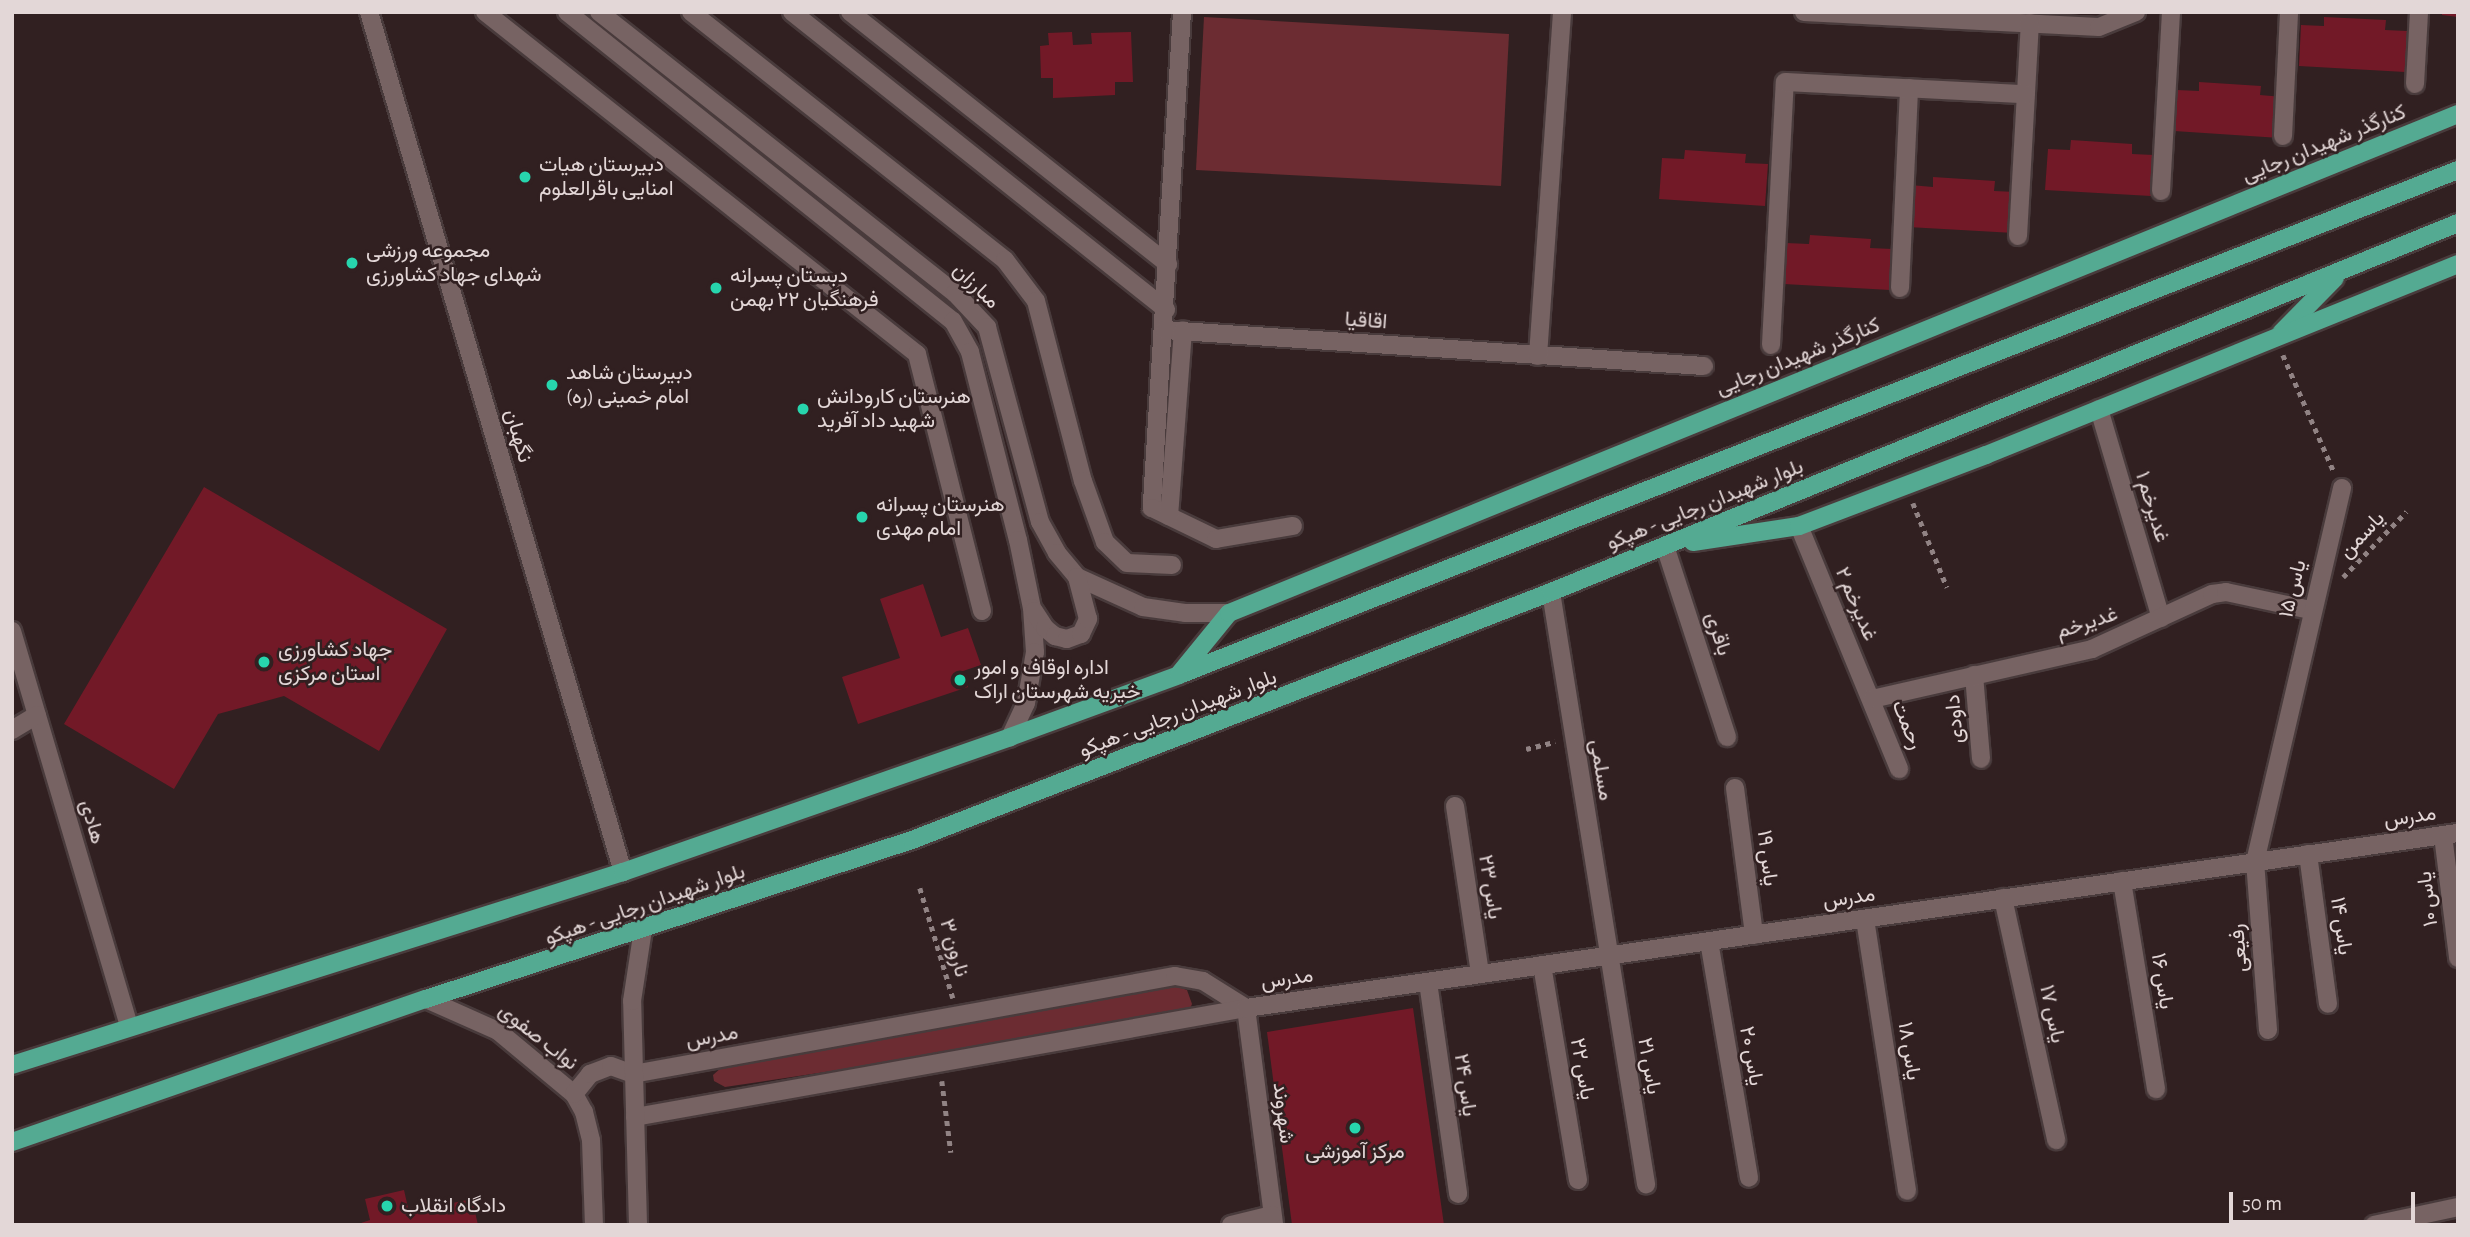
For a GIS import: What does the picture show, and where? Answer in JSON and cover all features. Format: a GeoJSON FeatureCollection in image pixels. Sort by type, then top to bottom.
{"type":"FeatureCollection","features":[{"type":"Feature","properties":{"kind":"main road","name":"کنارگذر شهیدان رجایی"},"geometry":{"type":"LineString","coordinates":[[1179,675],[1229,613],[2458,114]]}},
{"type":"Feature","properties":{"kind":"main road","name":"بلوار شهیدان رجایی - هپکو"},"geometry":{"type":"LineString","coordinates":[[12,1065],[623,872],[1010,737],[1179,675],[2458,170]]}},
{"type":"Feature","properties":{"kind":"main road","name":"بلوار شهیدان رجایی - هپکو"},"geometry":{"type":"LineString","coordinates":[[12,1142],[426,999],[912,841],[1551,592],[2458,223]]}},
{"type":"Feature","properties":{"kind":"main road"},"geometry":{"type":"LineString","coordinates":[[1665,546],[1798,526],[2099,410],[2458,264]]}},
{"type":"Feature","properties":{"kind":"main road"},"geometry":{"type":"LineString","coordinates":[[2276,338],[2340,272]]}},
{"type":"Feature","properties":{"kind":"street","name":"نگهبان"},"geometry":{"type":"LineString","coordinates":[[369,12],[623,872]]}},
{"type":"Feature","properties":{"kind":"street"},"geometry":{"type":"LineString","coordinates":[[485,12],[917,354],[982,611]]}},
{"type":"Feature","properties":{"kind":"street","name":"مبارزان"},"geometry":{"type":"LineString","coordinates":[[567,12],[953,321],[970,352],[1018,540],[1032,608],[1035,652],[1026,703],[1010,737]]}},
{"type":"Feature","properties":{"kind":"street","name":"مبارزان"},"geometry":{"type":"LineString","coordinates":[[599,12],[955,293],[987,327],[1040,522],[1057,553],[1077,577],[1143,607],[1185,613],[1229,613]]}},
{"type":"Feature","properties":{"kind":"street"},"geometry":{"type":"LineString","coordinates":[[691,12],[1005,260],[1036,301],[1083,481],[1105,542],[1127,563],[1172,565]]}},
{"type":"Feature","properties":{"kind":"street"},"geometry":{"type":"LineString","coordinates":[[792,12],[1166,310]]}},
{"type":"Feature","properties":{"kind":"street"},"geometry":{"type":"LineString","coordinates":[[850,12],[1168,264]]}},
{"type":"Feature","properties":{"kind":"street"},"geometry":{"type":"LineString","coordinates":[[1169,516],[1174,330],[1166,310],[1182,12]]}},
{"type":"Feature","properties":{"kind":"street"},"geometry":{"type":"LineString","coordinates":[[1538,356],[1562,12]]}},
{"type":"Feature","properties":{"kind":"street"},"geometry":{"type":"LineString","coordinates":[[1804,12],[2001,17],[2030,23],[2099,26],[2136,12]]}},
{"type":"Feature","properties":{"kind":"street"},"geometry":{"type":"LineString","coordinates":[[2161,191],[2171,12]]}},
{"type":"Feature","properties":{"kind":"street"},"geometry":{"type":"LineString","coordinates":[[2283,136],[2290,12]]}},
{"type":"Feature","properties":{"kind":"street"},"geometry":{"type":"LineString","coordinates":[[2416,85],[2419,12]]}},
{"type":"Feature","properties":{"kind":"street"},"geometry":{"type":"LineString","coordinates":[[2018,236],[2030,23]]}},
{"type":"Feature","properties":{"kind":"street"},"geometry":{"type":"LineString","coordinates":[[1771,345],[1785,82],[2026,94]]}},
{"type":"Feature","properties":{"kind":"street"},"geometry":{"type":"LineString","coordinates":[[1900,288],[1909,88]]}},
{"type":"Feature","properties":{"kind":"street"},"geometry":{"type":"LineString","coordinates":[[1174,330],[1152,509],[1216,538],[1293,526]]}},
{"type":"Feature","properties":{"kind":"street","name":"اقاقیا"},"geometry":{"type":"LineString","coordinates":[[1174,330],[1704,366]]}},
{"type":"Feature","properties":{"kind":"street","name":"غدیرخم ۱"},"geometry":{"type":"LineString","coordinates":[[2099,410],[2161,618]]}},
{"type":"Feature","properties":{"kind":"street","name":"یاس ۱۵"},"geometry":{"type":"LineString","coordinates":[[2255,862],[2311,610],[2342,488]]}},
{"type":"Feature","properties":{"kind":"street","name":"غدیرخم ۲"},"geometry":{"type":"LineString","coordinates":[[1798,526],[1871,699]]}},
{"type":"Feature","properties":{"kind":"street","name":"باقری"},"geometry":{"type":"LineString","coordinates":[[1665,546],[1727,737]]}},
{"type":"Feature","properties":{"kind":"street"},"geometry":{"type":"LineString","coordinates":[[1032,608],[1045,628],[1055,636],[1067,639],[1081,634],[1088,619],[1077,577]]}},
{"type":"Feature","properties":{"kind":"street","name":"مسلمی"},"geometry":{"type":"LineString","coordinates":[[1551,592],[1607,956]]}},
{"type":"Feature","properties":{"kind":"street","name":"غدیرخم"},"geometry":{"type":"LineString","coordinates":[[1871,699],[2092,649],[2197,600],[2226,592],[2311,610]]}},
{"type":"Feature","properties":{"kind":"street","name":"هادی"},"geometry":{"type":"LineString","coordinates":[[12,631],[129,1026]]}},
{"type":"Feature","properties":{"kind":"street","name":"داودی"},"geometry":{"type":"LineString","coordinates":[[1974,675],[1981,759]]}},
{"type":"Feature","properties":{"kind":"street","name":"رحمت"},"geometry":{"type":"LineString","coordinates":[[1871,699],[1899,769]]}},
{"type":"Feature","properties":{"kind":"street"},"geometry":{"type":"LineString","coordinates":[[12,730],[37,715]]}},
{"type":"Feature","properties":{"kind":"street","name":"یاس ۱۹"},"geometry":{"type":"LineString","coordinates":[[1735,788],[1754,934]]}},
{"type":"Feature","properties":{"kind":"street","name":"یاس ۲۳"},"geometry":{"type":"LineString","coordinates":[[1455,806],[1480,974]]}},
{"type":"Feature","properties":{"kind":"street","name":"مدرس"},"geometry":{"type":"LineString","coordinates":[[635,1117],[1246,1008],[2450,834]]}},
{"type":"Feature","properties":{"kind":"street","name":"یاس ۱۰"},"geometry":{"type":"LineString","coordinates":[[2450,834],[2458,957]]}},
{"type":"Feature","properties":{"kind":"street","name":"یاس ۱۴"},"geometry":{"type":"LineString","coordinates":[[2308,854],[2328,1004]]}},
{"type":"Feature","properties":{"kind":"street","name":"رفیعی"},"geometry":{"type":"LineString","coordinates":[[2255,862],[2268,1030]]}},
{"type":"Feature","properties":{"kind":"street","name":"یاس ۱۶"},"geometry":{"type":"LineString","coordinates":[[2122,881],[2156,1089]]}},
{"type":"Feature","properties":{"kind":"street","name":"یاس ۱۷"},"geometry":{"type":"LineString","coordinates":[[2003,898],[2056,1139]]}},
{"type":"Feature","properties":{"kind":"street","name":"یاس ۱۸"},"geometry":{"type":"LineString","coordinates":[[1865,919],[1907,1191]]}},
{"type":"Feature","properties":{"kind":"street"},"geometry":{"type":"LineString","coordinates":[[638,1225],[632,1001],[643,929]]}},
{"type":"Feature","properties":{"kind":"street","name":"یاس ۲۰"},"geometry":{"type":"LineString","coordinates":[[1709,941],[1749,1178]]}},
{"type":"Feature","properties":{"kind":"street","name":"یاس ۲۱"},"geometry":{"type":"LineString","coordinates":[[1607,956],[1646,1184]]}},
{"type":"Feature","properties":{"kind":"street","name":"یاس ۲۲"},"geometry":{"type":"LineString","coordinates":[[1542,965],[1578,1180]]}},
{"type":"Feature","properties":{"kind":"street","name":"مدرس"},"geometry":{"type":"LineString","coordinates":[[574,1094],[584,1080],[597,1070],[611,1066],[634,1074],[1175,976],[1203,981],[1246,1008]]}},
{"type":"Feature","properties":{"kind":"street","name":"یاس ۲۴"},"geometry":{"type":"LineString","coordinates":[[1428,982],[1458,1194]]}},
{"type":"Feature","properties":{"kind":"street","name":"نواب صفوی"},"geometry":{"type":"LineString","coordinates":[[426,999],[498,1031],[574,1094],[584,1112],[591,1140],[594,1225]]}},
{"type":"Feature","properties":{"kind":"street","name":"شهروند"},"geometry":{"type":"LineString","coordinates":[[1246,1008],[1273,1220]]}},
{"type":"Feature","properties":{"kind":"street"},"geometry":{"type":"LineString","coordinates":[[2374,1225],[2458,1207]]}},
{"type":"Feature","properties":{"kind":"street"},"geometry":{"type":"LineString","coordinates":[[1231,1225],[1273,1220]]}},
{"type":"Feature","properties":{"kind":"path"},"geometry":{"type":"LineString","coordinates":[[2276,338],[2342,488]]}},
{"type":"Feature","properties":{"kind":"path"},"geometry":{"type":"LineString","coordinates":[[1906,486],[1947,587]]}},
{"type":"Feature","properties":{"kind":"path","name":"یاسمن"},"geometry":{"type":"LineString","coordinates":[[2340,580],[2406,512]]}},
{"type":"Feature","properties":{"kind":"path"},"geometry":{"type":"LineString","coordinates":[[1525,749],[1572,737]]}},
{"type":"Feature","properties":{"kind":"path","name":"نارون ۳"},"geometry":{"type":"LineString","coordinates":[[920,888],[959,1016]]}},
{"type":"Feature","properties":{"kind":"path"},"geometry":{"type":"LineString","coordinates":[[942,1076],[951,1152]]}},
{"type":"Feature","properties":{"kind":"shaded area"},"geometry":{"type":"Polygon","coordinates":[[[1204,17],[1509,34],[1501,186],[1196,170],[1204,17]]]}},
{"type":"Feature","properties":{"kind":"shaded area"},"geometry":{"type":"Polygon","coordinates":[[[1173,985],[1187,990],[1192,1004],[1189,1011],[1177,1019],[725,1087],[714,1081],[713,1075],[722,1067],[1173,985]]]}},
{"type":"Feature","properties":{"kind":"building"},"geometry":{"type":"Polygon","coordinates":[[[2442,12],[2458,12],[2458,17],[2442,15],[2442,12]]]}},
{"type":"Feature","properties":{"kind":"building"},"geometry":{"type":"Polygon","coordinates":[[[2324,17],[2386,20],[2385,30],[2407,31],[2405,72],[2299,66],[2301,25],[2324,26],[2324,17]]]}},
{"type":"Feature","properties":{"kind":"building"},"geometry":{"type":"Polygon","coordinates":[[[1072,32],[1073,45],[1092,44],[1091,33],[1131,32],[1133,82],[1115,82],[1115,95],[1053,98],[1053,78],[1041,78],[1040,46],[1049,45],[1048,33],[1072,32]]]}},
{"type":"Feature","properties":{"kind":"building"},"geometry":{"type":"Polygon","coordinates":[[[2199,82],[2261,86],[2260,95],[2283,97],[2280,138],[2174,131],[2177,90],[2199,91],[2199,82]]]}},
{"type":"Feature","properties":{"kind":"building"},"geometry":{"type":"Polygon","coordinates":[[[2071,140],[2132,144],[2132,154],[2154,155],[2151,196],[2045,190],[2048,149],[2070,150],[2071,140]]]}},
{"type":"Feature","properties":{"kind":"building"},"geometry":{"type":"Polygon","coordinates":[[[1685,150],[1746,154],[1745,163],[1768,164],[1765,206],[1659,199],[1662,158],[1684,159],[1685,150]]]}},
{"type":"Feature","properties":{"kind":"building"},"geometry":{"type":"Polygon","coordinates":[[[1933,177],[1995,181],[1994,191],[2016,192],[2014,233],[1908,227],[1910,185],[1933,187],[1933,177]]]}},
{"type":"Feature","properties":{"kind":"building"},"geometry":{"type":"Polygon","coordinates":[[[1810,235],[1871,239],[1870,248],[1892,249],[1890,290],[1784,284],[1786,243],[1809,244],[1810,235]]]}},
{"type":"Feature","properties":{"kind":"building","name":"جهاد کشاورزی استان مرکزی"},"geometry":{"type":"Polygon","coordinates":[[[204,487],[447,629],[379,751],[284,696],[218,714],[174,789],[64,724],[204,487]]]}},
{"type":"Feature","properties":{"kind":"building"},"geometry":{"type":"Polygon","coordinates":[[[923,584],[941,637],[968,628],[981,665],[963,671],[968,687],[858,724],[842,677],[900,658],[880,599],[923,584]]]}},
{"type":"Feature","properties":{"kind":"building","name":"مرکز آموزشی"},"geometry":{"type":"Polygon","coordinates":[[[1413,1008],[1444,1225],[1292,1225],[1267,1032],[1413,1008]]]}},
{"type":"Feature","properties":{"kind":"building","name":"دادگاه انقلاب"},"geometry":{"type":"Polygon","coordinates":[[[404,1190],[409,1212],[472,1199],[478,1225],[355,1225],[370,1220],[365,1199],[404,1190]]]}},
{"type":"Feature","properties":{"kind":"place","name":"دبیرستان هیات امنایی باقرالعلوم"},"geometry":{"type":"Point","coordinates":[525,177]}},
{"type":"Feature","properties":{"kind":"place","name":"مجموعه ورزشی شهدای جهاد کشاورزی"},"geometry":{"type":"Point","coordinates":[352,263]}},
{"type":"Feature","properties":{"kind":"place","name":"دبستان پسرانه فرهنگیان ۲۲ بهمن"},"geometry":{"type":"Point","coordinates":[716,288]}},
{"type":"Feature","properties":{"kind":"place","name":"دبیرستان شاهد امام خمینی (ره)"},"geometry":{"type":"Point","coordinates":[552,385]}},
{"type":"Feature","properties":{"kind":"place","name":"هنرستان کارودانش شهید داد آفرید"},"geometry":{"type":"Point","coordinates":[803,409]}},
{"type":"Feature","properties":{"kind":"place","name":"هنرستان پسرانه امام مهدی"},"geometry":{"type":"Point","coordinates":[862,517]}},
{"type":"Feature","properties":{"kind":"place","name":"جهاد کشاورزی استان مرکزی"},"geometry":{"type":"Point","coordinates":[264,662]}},
{"type":"Feature","properties":{"kind":"place","name":"اداره اوقاف و امور خیریه شهرستان اراک"},"geometry":{"type":"Point","coordinates":[960,680]}},
{"type":"Feature","properties":{"kind":"place","name":"مرکز آموزشی"},"geometry":{"type":"Point","coordinates":[1355,1128]}},
{"type":"Feature","properties":{"kind":"place","name":"دادگاه انقلاب"},"geometry":{"type":"Point","coordinates":[387,1206]}}]}
